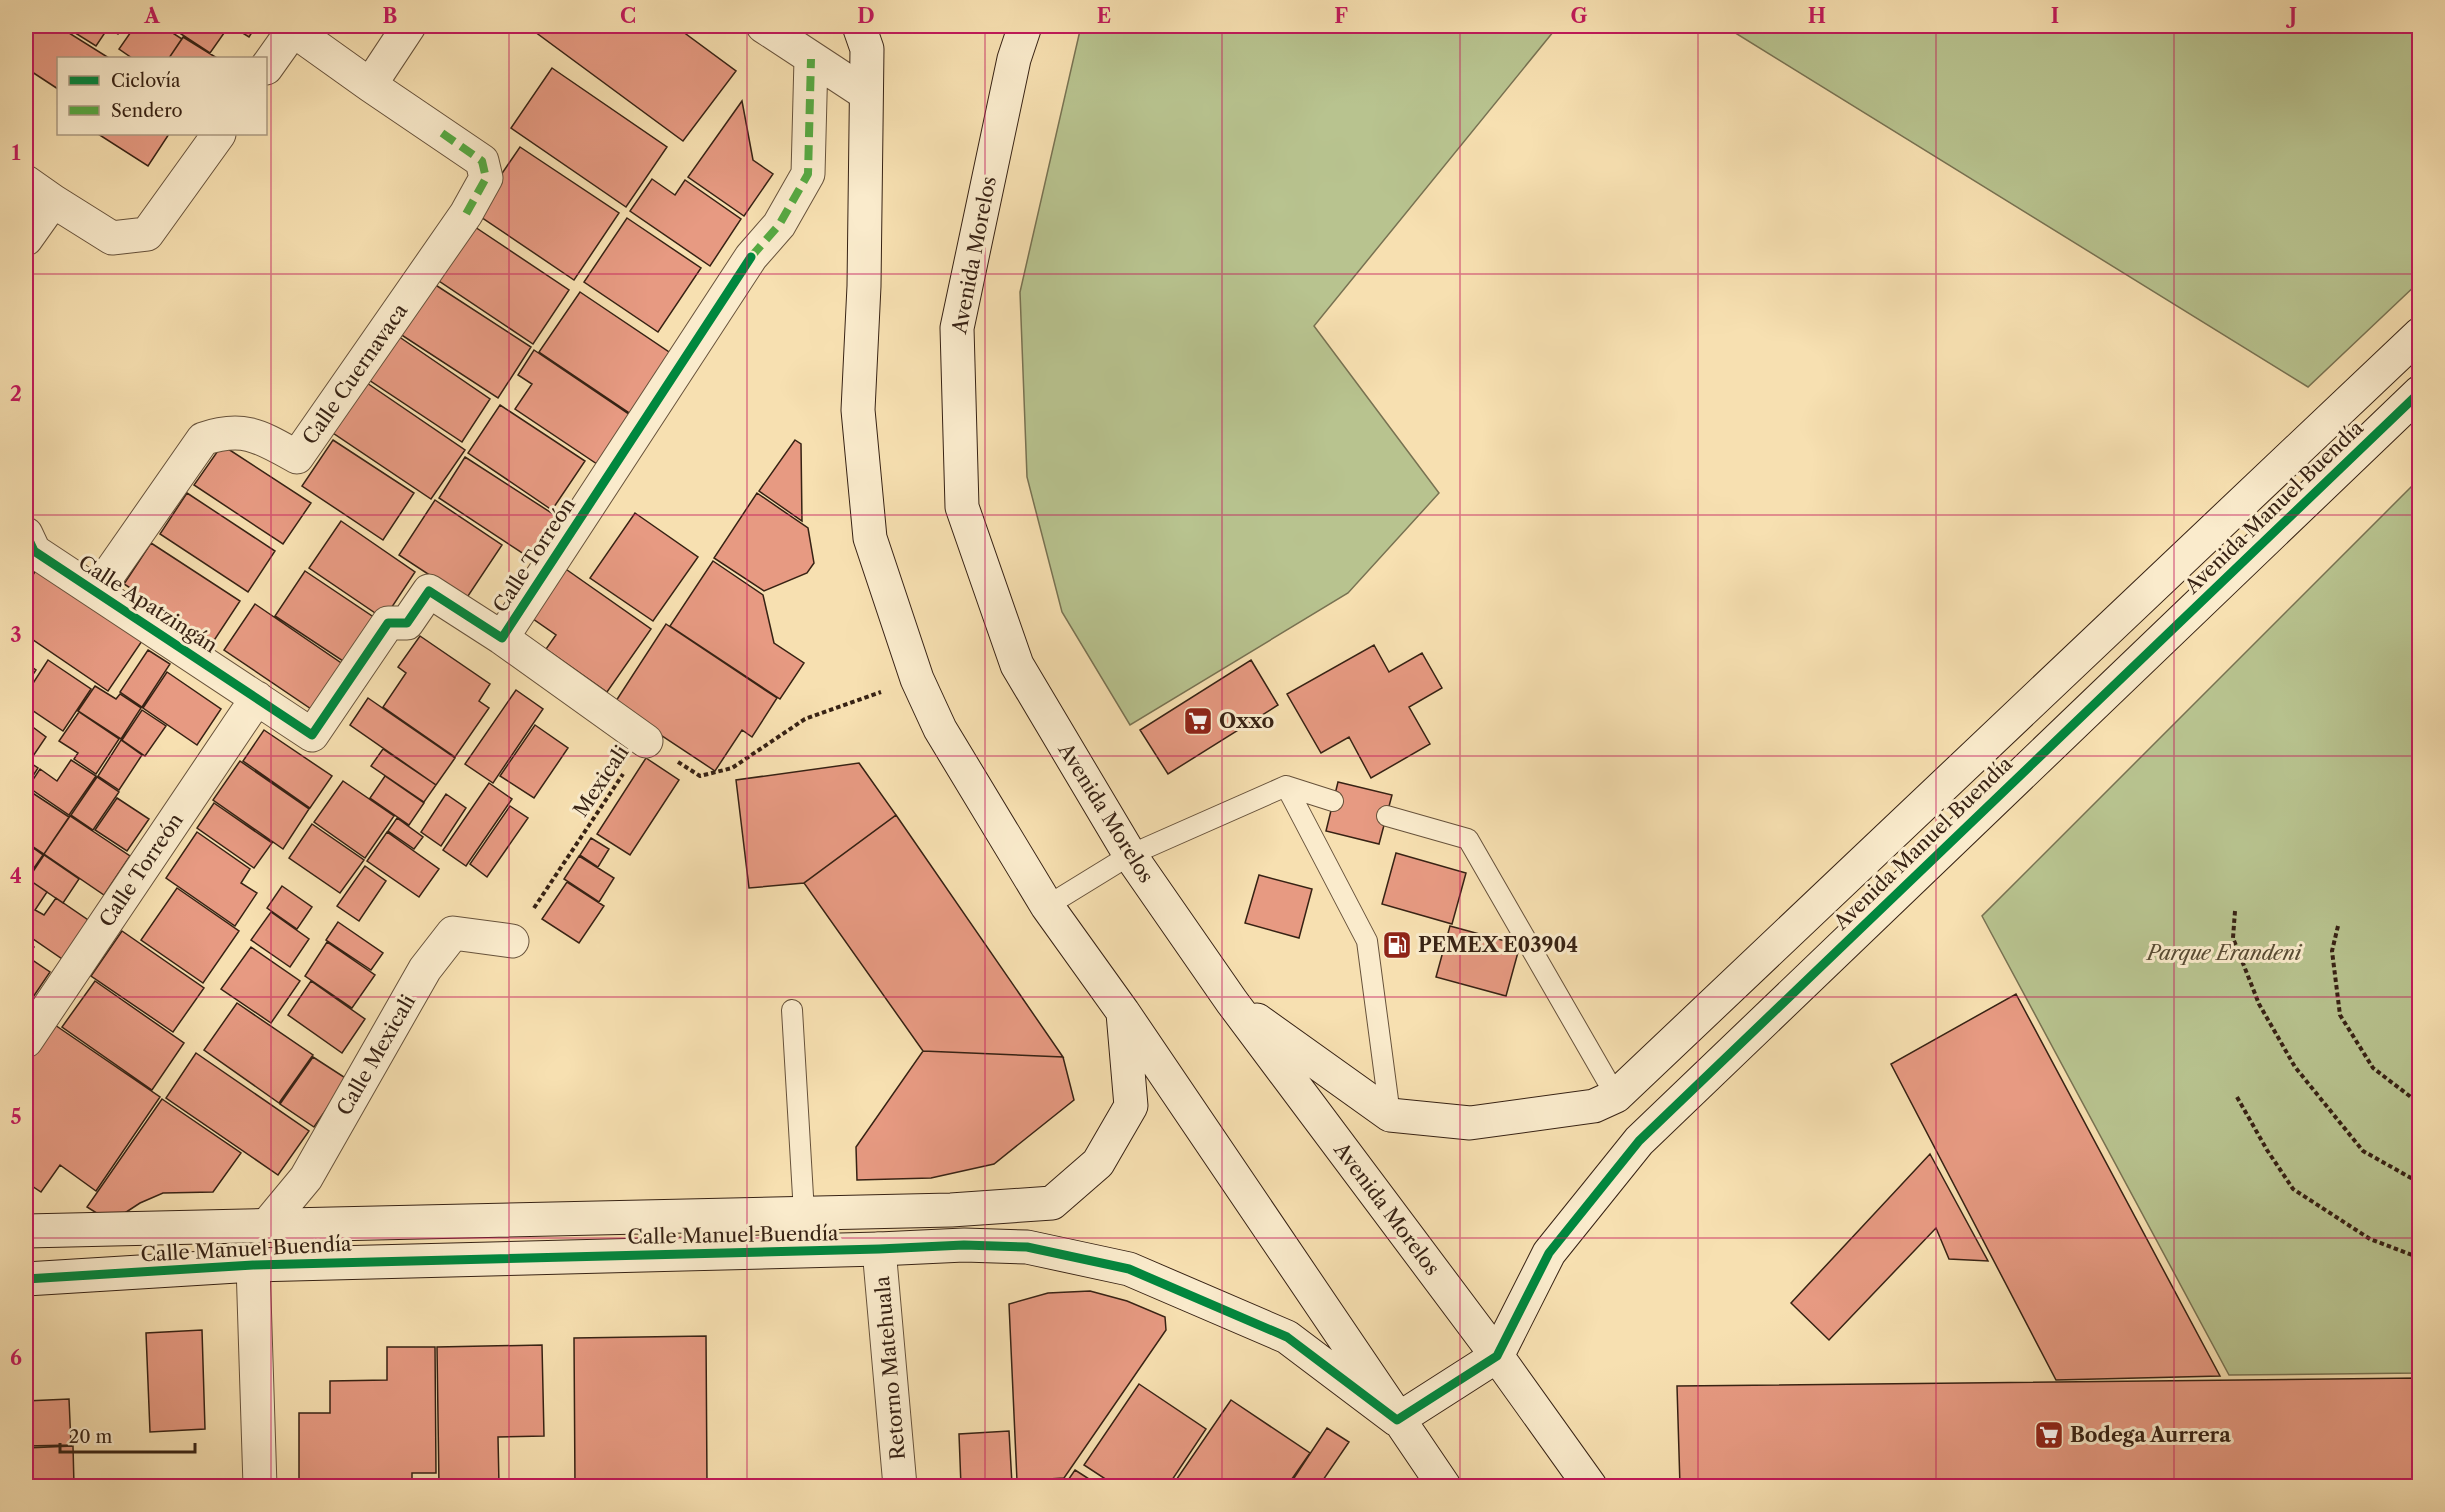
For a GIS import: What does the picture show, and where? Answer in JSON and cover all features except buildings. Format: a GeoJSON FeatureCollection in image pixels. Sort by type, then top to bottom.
{"type":"FeatureCollection","features":[{"type":"Feature","properties":{"kind":"street"},"geometry":{"type":"LineString","coordinates":[[370,85],[409,26]]}},
{"type":"Feature","properties":{"kind":"street"},"geometry":{"type":"LineString","coordinates":[[763,26],[865,93]]}},
{"type":"Feature","properties":{"kind":"street"},"geometry":{"type":"LineString","coordinates":[[859,26],[867,49],[864,286],[858,410],[870,538],[917,680],[940,729],[1047,906],[1123,1012],[1397,1420],[1444,1486]]}},
{"type":"Feature","properties":{"kind":"street","name":"Avenida Morelos"},"geometry":{"type":"LineString","coordinates":[[1025,26],[1014,59],[957,328],[962,507],[1017,666],[1130,855],[1232,1002],[1497,1356],[1590,1486]]}},
{"type":"Feature","properties":{"kind":"street","name":"Calle Cuernavaca"},"geometry":{"type":"LineString","coordinates":[[97,591],[203,439],[223,432],[258,435],[297,457],[466,214],[486,178],[483,161],[293,30],[267,67]]}},
{"type":"Feature","properties":{"kind":"street","name":"Calle Torreón"},"geometry":{"type":"LineString","coordinates":[[312,735],[388,623],[407,623],[429,591],[501,638],[751,257],[779,225],[808,174],[811,59]]}},
{"type":"Feature","properties":{"kind":"street"},"geometry":{"type":"LineString","coordinates":[[26,182],[112,238],[147,234],[218,135]]}},
{"type":"Feature","properties":{"kind":"street"},"geometry":{"type":"LineString","coordinates":[[26,239],[53,201]]}},
{"type":"Feature","properties":{"kind":"street","name":"Avenida Manuel Buendía"},"geometry":{"type":"LineString","coordinates":[[1232,1002],[1390,1115],[1470,1123],[1594,1106],[1616,1096],[2420,334]]}},
{"type":"Feature","properties":{"kind":"street","name":"Avenida Manuel Buendía"},"geometry":{"type":"LineString","coordinates":[[1497,1356],[1549,1253],[1639,1141],[2420,392]]}},
{"type":"Feature","properties":{"kind":"street","name":"Calle Apatzingán"},"geometry":{"type":"LineString","coordinates":[[28,549],[97,591],[312,735]]}},
{"type":"Feature","properties":{"kind":"street"},"geometry":{"type":"LineString","coordinates":[[501,638],[645,741]]}},
{"type":"Feature","properties":{"kind":"street","name":"Calle Torreón"},"geometry":{"type":"LineString","coordinates":[[26,1041],[257,698]]}},
{"type":"Feature","properties":{"kind":"street","name":"Calle Mexicali"},"geometry":{"type":"LineString","coordinates":[[267,1225],[306,1178],[425,969],[453,933],[512,941]]}},
{"type":"Feature","properties":{"kind":"street","name":"Calle Manuel Buendía"},"geometry":{"type":"LineString","coordinates":[[26,1231],[951,1210],[1052,1203],[1098,1163],[1131,1106],[1123,1012]]}},
{"type":"Feature","properties":{"kind":"street","name":"Calle Manuel Buendía"},"geometry":{"type":"LineString","coordinates":[[26,1280],[253,1265],[964,1245],[1027,1247],[1129,1269],[1287,1337],[1397,1420]]}},
{"type":"Feature","properties":{"kind":"street","name":"Retorno Matehuala"},"geometry":{"type":"LineString","coordinates":[[879,1249],[900,1486]]}},
{"type":"Feature","properties":{"kind":"street"},"geometry":{"type":"LineString","coordinates":[[253,1265],[260,1486]]}},
{"type":"Feature","properties":{"kind":"street"},"geometry":{"type":"LineString","coordinates":[[1397,1420],[1497,1356]]}},
{"type":"Feature","properties":{"kind":"lane"},"geometry":{"type":"LineString","coordinates":[[1286,786],[1367,941],[1390,1115]]}},
{"type":"Feature","properties":{"kind":"lane"},"geometry":{"type":"LineString","coordinates":[[1047,906],[1130,855],[1286,786],[1333,801]]}},
{"type":"Feature","properties":{"kind":"lane"},"geometry":{"type":"LineString","coordinates":[[1387,816],[1468,839],[1616,1096]]}},
{"type":"Feature","properties":{"kind":"lane"},"geometry":{"type":"LineString","coordinates":[[792,1010],[804,1213]]}},
{"type":"Feature","properties":{"kind":"path"},"geometry":{"type":"LineString","coordinates":[[2235,911],[2233,938],[2259,1004],[2295,1067],[2363,1151],[2420,1183]]}},
{"type":"Feature","properties":{"kind":"path"},"geometry":{"type":"LineString","coordinates":[[2338,926],[2332,951],[2340,1015],[2373,1068],[2420,1104]]}},
{"type":"Feature","properties":{"kind":"path"},"geometry":{"type":"LineString","coordinates":[[2237,1097],[2267,1150],[2293,1189],[2370,1239],[2420,1258]]}},
{"type":"Feature","properties":{"kind":"green space"},"geometry":{"type":"Polygon","coordinates":[[[1081,26],[1558,26],[1314,326],[1439,493],[1348,593],[1130,725],[1062,612],[1027,477],[1020,292],[1081,26]]]}},
{"type":"Feature","properties":{"kind":"green space"},"geometry":{"type":"Polygon","coordinates":[[[1724,26],[2419,26],[2419,282],[2308,387],[1724,26]]]}},
{"type":"Feature","properties":{"kind":"green space","name":"Parque Erandeni"},"geometry":{"type":"Polygon","coordinates":[[[2419,479],[2419,1373],[2229,1375],[1982,916],[2419,479]]]}},
{"type":"Feature","properties":{"kind":"marked path"},"geometry":{"type":"LineString","coordinates":[[751,257],[779,225],[808,174],[811,59]]}},
{"type":"Feature","properties":{"kind":"marked path"},"geometry":{"type":"LineString","coordinates":[[442,133],[482,161],[486,178],[466,214]]}},
{"type":"Feature","properties":{"kind":"cycle path"},"geometry":{"type":"LineString","coordinates":[[26,534],[34,551],[312,735],[388,623],[407,623],[429,591],[502,638],[751,257]]}},
{"type":"Feature","properties":{"kind":"cycle path"},"geometry":{"type":"LineString","coordinates":[[26,1279],[253,1265],[964,1245],[1027,1247],[1129,1269],[1287,1337],[1397,1420],[1497,1356],[1549,1253],[1639,1141],[2420,392]]}},
{"type":"Feature","properties":{"kind":"place","name":"Oxxo"},"geometry":{"type":"Point","coordinates":[1198,721]}},
{"type":"Feature","properties":{"kind":"place","name":"PEMEX E03904"},"geometry":{"type":"Point","coordinates":[1397,945]}},
{"type":"Feature","properties":{"kind":"place","name":"Bodega Aurrera"},"geometry":{"type":"Point","coordinates":[2049,1435]}}]}
